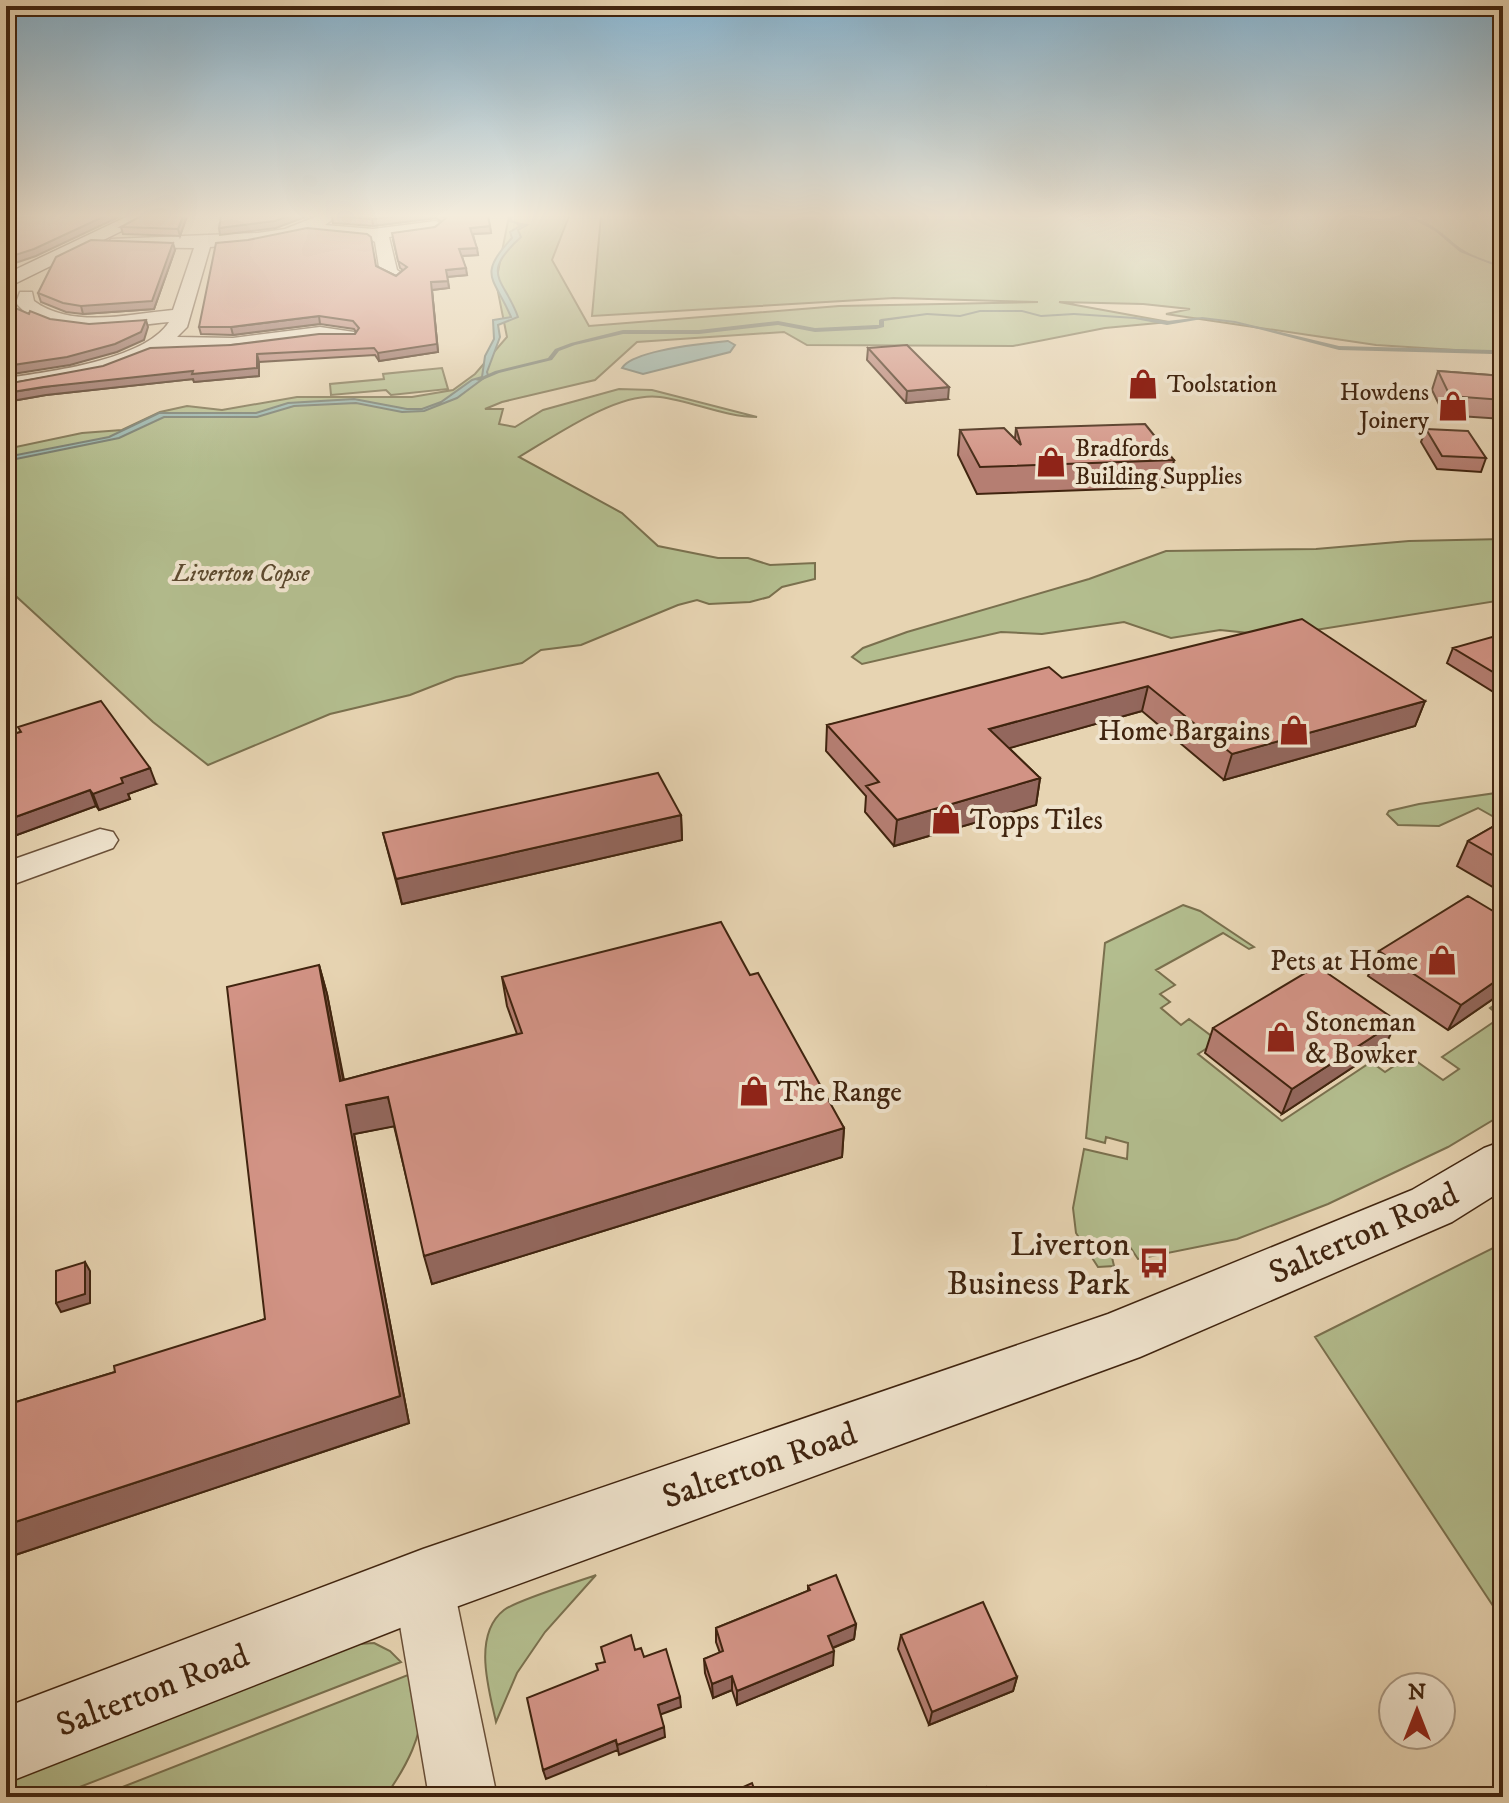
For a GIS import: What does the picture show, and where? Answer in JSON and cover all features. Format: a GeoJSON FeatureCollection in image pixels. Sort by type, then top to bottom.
{"type":"FeatureCollection","features":[{"type":"Feature","properties":{"kind":"main road","name":"Salterton Road"},"geometry":{"type":"LineString","coordinates":[[6,1745],[423,1584],[1119,1338],[1432,1206],[1503,1163]]}},
{"type":"Feature","properties":{"kind":"street"},"geometry":{"type":"LineString","coordinates":[[25,300],[37,313],[77,322],[180,315]]}},
{"type":"Feature","properties":{"kind":"street"},"geometry":{"type":"LineString","coordinates":[[6,384],[93,367],[157,343],[170,336],[177,327],[185,300]]}},
{"type":"Feature","properties":{"kind":"street"},"geometry":{"type":"LineString","coordinates":[[157,343],[233,344],[320,333],[347,336]]}},
{"type":"Feature","properties":{"kind":"street"},"geometry":{"type":"LineString","coordinates":[[6,875],[100,840]]}},
{"type":"Feature","properties":{"kind":"street"},"geometry":{"type":"LineString","coordinates":[[423,1584],[451,1793]]}},
{"type":"Feature","properties":{"kind":"green space","name":"Liverton Copse"},"geometry":{"type":"Polygon","coordinates":[[[500,300],[575,300],[589,326],[839,306],[1038,302],[971,300],[1503,300],[1503,353],[1376,345],[1166,314],[1190,309],[1143,304],[1059,302],[1169,322],[1105,328],[1013,346],[807,345],[784,332],[637,342],[595,380],[502,402],[485,409],[503,409],[499,424],[515,427],[543,410],[619,389],[652,390],[757,417],[672,399],[643,397],[587,417],[519,457],[622,513],[658,546],[718,558],[748,558],[770,565],[815,563],[815,579],[782,587],[769,597],[750,602],[709,604],[697,600],[678,605],[581,645],[541,650],[522,663],[456,677],[410,695],[330,714],[208,765],[153,722],[6,587],[6,449],[82,433],[122,430],[160,412],[187,406],[222,410],[297,397],[412,397],[453,390],[475,374],[507,337],[500,300]]]}},
{"type":"Feature","properties":{"kind":"green space","name":"Liverton Copse"},"geometry":{"type":"Polygon","coordinates":[[[593,300],[858,300],[592,316],[593,300]]]}},
{"type":"Feature","properties":{"kind":"green space"},"geometry":{"type":"Polygon","coordinates":[[[442,368],[448,389],[391,395],[386,390],[331,395],[330,384],[384,379],[383,374],[442,368]]]}},
{"type":"Feature","properties":{"kind":"green space"},"geometry":{"type":"Polygon","coordinates":[[[1503,539],[1503,600],[1278,636],[1220,630],[1171,638],[1124,622],[1042,634],[1001,632],[862,664],[852,657],[863,648],[907,632],[1089,579],[1166,551],[1316,549],[1409,541],[1503,539]]]}},
{"type":"Feature","properties":{"kind":"green space"},"geometry":{"type":"Polygon","coordinates":[[[1503,792],[1503,822],[1478,808],[1439,826],[1398,825],[1387,814],[1419,804],[1503,792]]]}},
{"type":"Feature","properties":{"kind":"green space"},"geometry":{"type":"Polygon","coordinates":[[[1183,905],[1200,911],[1254,947],[1249,949],[1223,933],[1156,970],[1175,985],[1160,994],[1170,1002],[1161,1008],[1181,1025],[1189,1019],[1218,1041],[1198,1054],[1282,1121],[1371,1062],[1385,1072],[1409,1056],[1443,1080],[1459,1069],[1442,1057],[1501,1017],[1490,1008],[1503,999],[1503,1114],[1448,1147],[1328,1204],[1237,1239],[1138,1259],[1130,1247],[1111,1253],[1114,1266],[1098,1267],[1076,1233],[1073,1208],[1084,1149],[1127,1159],[1128,1143],[1106,1137],[1105,1143],[1086,1138],[1105,943],[1183,905]]]}},
{"type":"Feature","properties":{"kind":"green space"},"geometry":{"type":"Polygon","coordinates":[[[1503,1243],[1503,1621],[1315,1337],[1503,1243]]]}},
{"type":"Feature","properties":{"kind":"green space"},"geometry":{"type":"Polygon","coordinates":[[[596,1575],[545,1632],[517,1673],[496,1722],[485,1663],[488,1634],[494,1621],[504,1610],[521,1601],[596,1575]]]}},
{"type":"Feature","properties":{"kind":"green space"},"geometry":{"type":"Polygon","coordinates":[[[374,1643],[390,1651],[401,1662],[54,1797],[6,1797],[6,1782],[359,1644],[374,1643]]]}},
{"type":"Feature","properties":{"kind":"green space"},"geometry":{"type":"Polygon","coordinates":[[[408,1675],[419,1694],[420,1724],[406,1763],[385,1797],[97,1797],[408,1675]]]}},
{"type":"Feature","properties":{"kind":"water"},"geometry":{"type":"Polygon","coordinates":[[[503,300],[510,300],[518,317],[498,325],[500,337],[488,375],[457,398],[424,411],[402,412],[356,403],[294,406],[257,417],[164,417],[119,438],[6,461],[6,457],[109,437],[159,413],[256,413],[288,403],[354,399],[422,409],[441,402],[472,380],[482,377],[485,356],[494,339],[493,320],[511,317],[503,300]]]}},
{"type":"Feature","properties":{"kind":"water"},"geometry":{"type":"Polygon","coordinates":[[[728,341],[735,345],[730,352],[643,374],[622,368],[640,356],[655,352],[728,341]]]}},
{"type":"Feature","properties":{"kind":"building"},"geometry":{"type":"Polygon","coordinates":[[[56,300],[152,300],[81,306],[56,300]]]}},
{"type":"Feature","properties":{"kind":"building"},"geometry":{"type":"Polygon","coordinates":[[[204,300],[433,300],[437,344],[378,353],[374,348],[257,354],[257,368],[192,374],[193,371],[6,393],[6,384],[103,366],[150,348],[231,345],[319,334],[355,334],[359,328],[353,321],[319,316],[231,327],[199,327],[204,300]]]}},
{"type":"Feature","properties":{"kind":"building"},"geometry":{"type":"Polygon","coordinates":[[[6,304],[29,314],[30,311],[50,319],[89,324],[146,320],[141,332],[115,344],[67,357],[6,366],[6,304]]]}},
{"type":"Feature","properties":{"kind":"building"},"geometry":{"type":"Polygon","coordinates":[[[907,345],[949,387],[907,391],[868,348],[907,345]]]}},
{"type":"Feature","properties":{"kind":"building"},"geometry":{"type":"Polygon","coordinates":[[[1438,371],[1503,376],[1503,400],[1450,396],[1438,371]]]}},
{"type":"Feature","properties":{"kind":"building"},"geometry":{"type":"Polygon","coordinates":[[[1145,424],[1174,460],[980,467],[960,430],[1004,428],[1021,445],[1016,428],[1145,424]]]}},
{"type":"Feature","properties":{"kind":"building"},"geometry":{"type":"Polygon","coordinates":[[[1426,429],[1468,431],[1486,458],[1442,456],[1426,429]]]}},
{"type":"Feature","properties":{"kind":"building"},"geometry":{"type":"Polygon","coordinates":[[[1302,619],[1425,701],[1232,754],[1148,686],[989,729],[1040,778],[897,820],[866,786],[879,782],[827,725],[1049,667],[1062,678],[1302,619]]]}},
{"type":"Feature","properties":{"kind":"building"},"geometry":{"type":"Polygon","coordinates":[[[1492,637],[1503,644],[1503,678],[1453,648],[1492,637]]]}},
{"type":"Feature","properties":{"kind":"building"},"geometry":{"type":"Polygon","coordinates":[[[101,701],[150,768],[121,778],[123,783],[93,794],[90,790],[7,820],[6,736],[21,732],[18,727],[101,701]]]}},
{"type":"Feature","properties":{"kind":"building"},"geometry":{"type":"Polygon","coordinates":[[[658,773],[681,815],[396,879],[383,833],[658,773]]]}},
{"type":"Feature","properties":{"kind":"building"},"geometry":{"type":"Polygon","coordinates":[[[1503,821],[1503,861],[1468,841],[1503,821]]]}},
{"type":"Feature","properties":{"kind":"building"},"geometry":{"type":"Polygon","coordinates":[[[1468,896],[1503,917],[1503,976],[1461,1005],[1379,951],[1468,896]]]}},
{"type":"Feature","properties":{"kind":"building"},"geometry":{"type":"Polygon","coordinates":[[[721,922],[750,975],[758,973],[844,1128],[424,1256],[388,1097],[346,1105],[400,1396],[6,1525],[6,1405],[115,1372],[114,1366],[265,1319],[227,987],[319,965],[340,1081],[522,1033],[502,977],[721,922]]]}},
{"type":"Feature","properties":{"kind":"building"},"geometry":{"type":"Polygon","coordinates":[[[1317,966],[1397,1021],[1292,1089],[1213,1028],[1317,966]]]}},
{"type":"Feature","properties":{"kind":"building"},"geometry":{"type":"Polygon","coordinates":[[[85,1262],[85,1294],[56,1303],[56,1271],[85,1262]]]}},
{"type":"Feature","properties":{"kind":"building"},"geometry":{"type":"Polygon","coordinates":[[[836,1575],[856,1624],[828,1636],[834,1651],[737,1691],[732,1676],[712,1684],[704,1659],[723,1651],[716,1628],[810,1590],[808,1586],[836,1575]]]}},
{"type":"Feature","properties":{"kind":"building"},"geometry":{"type":"Polygon","coordinates":[[[983,1602],[1017,1677],[932,1712],[901,1635],[983,1602]]]}},
{"type":"Feature","properties":{"kind":"building"},"geometry":{"type":"Polygon","coordinates":[[[631,1635],[635,1650],[641,1648],[644,1657],[666,1649],[680,1697],[658,1705],[664,1727],[617,1745],[616,1740],[543,1770],[527,1698],[598,1670],[596,1664],[605,1662],[601,1647],[631,1635]]]}},
{"type":"Feature","properties":{"kind":"building"},"geometry":{"type":"Polygon","coordinates":[[[752,1783],[757,1797],[721,1797],[752,1783]]]}},
{"type":"Feature","properties":{"kind":"building"},"geometry":{"type":"Polygon","coordinates":[[[986,1787],[990,1797],[962,1797],[986,1787]]]}},
{"type":"Feature","properties":{"kind":"waterway"},"geometry":{"type":"LineString","coordinates":[[1497,300],[1503,303]]}},
{"type":"Feature","properties":{"kind":"waterway"},"geometry":{"type":"LineString","coordinates":[[478,380],[550,359],[557,350],[573,344],[623,332],[699,332],[778,323],[815,330],[876,327],[882,326],[881,320],[927,314],[960,316],[980,311],[1022,311],[1041,316],[1074,314],[1167,323],[1202,318],[1235,322],[1339,348],[1493,352],[1503,347]]}},
{"type":"Feature","properties":{"kind":"place","name":"Toolstation"},"geometry":{"type":"Point","coordinates":[1143,384]}},
{"type":"Feature","properties":{"kind":"place","name":"Howdens Joinery"},"geometry":{"type":"Point","coordinates":[1453,406]}},
{"type":"Feature","properties":{"kind":"place","name":"Bradfords Building Supplies"},"geometry":{"type":"Point","coordinates":[1051,462]}},
{"type":"Feature","properties":{"kind":"place","name":"Home Bargains"},"geometry":{"type":"Point","coordinates":[1294,730]}},
{"type":"Feature","properties":{"kind":"place","name":"Topps Tiles"},"geometry":{"type":"Point","coordinates":[946,819]}},
{"type":"Feature","properties":{"kind":"place","name":"Pets at Home"},"geometry":{"type":"Point","coordinates":[1442,960]}},
{"type":"Feature","properties":{"kind":"place","name":"Stoneman & Bowker"},"geometry":{"type":"Point","coordinates":[1281,1037]}},
{"type":"Feature","properties":{"kind":"place","name":"The Range"},"geometry":{"type":"Point","coordinates":[754,1091]}},
{"type":"Feature","properties":{"kind":"place","name":"Liverton Business Park"},"geometry":{"type":"Point","coordinates":[1154,1263]}}]}
